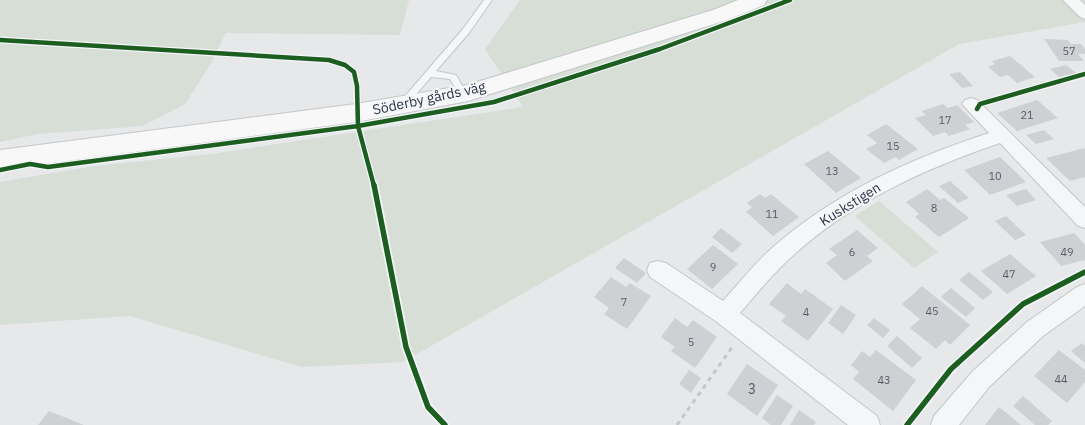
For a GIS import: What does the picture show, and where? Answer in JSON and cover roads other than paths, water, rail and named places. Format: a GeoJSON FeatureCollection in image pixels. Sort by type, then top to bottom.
{"type":"FeatureCollection","features":[{"type":"Feature","properties":{"kind":"main road","name":"Söderby gårds väg"},"geometry":{"type":"LineString","coordinates":[[0,160],[356,113],[463,94],[720,15],[757,0]]}},
{"type":"Feature","properties":{"kind":"street"},"geometry":{"type":"LineString","coordinates":[[1072,0],[1085,14]]}},
{"type":"Feature","properties":{"kind":"street"},"geometry":{"type":"LineString","coordinates":[[971,104],[1085,220]]}},
{"type":"Feature","properties":{"kind":"street","name":"Kuskstigen"},"geometry":{"type":"LineString","coordinates":[[725,315],[761,273],[786,248],[824,219],[891,178],[941,157],[1002,135]]}},
{"type":"Feature","properties":{"kind":"street"},"geometry":{"type":"LineString","coordinates":[[658,270],[725,315],[868,425]]}},
{"type":"Feature","properties":{"kind":"street"},"geometry":{"type":"LineString","coordinates":[[944,425],[981,379],[1035,329],[1085,294]]}},
{"type":"Feature","properties":{"kind":"lane"},"geometry":{"type":"LineString","coordinates":[[402,105],[480,14],[488,0]]}},
{"type":"Feature","properties":{"kind":"lane"},"geometry":{"type":"LineString","coordinates":[[429,74],[453,77],[463,94]]}}]}
